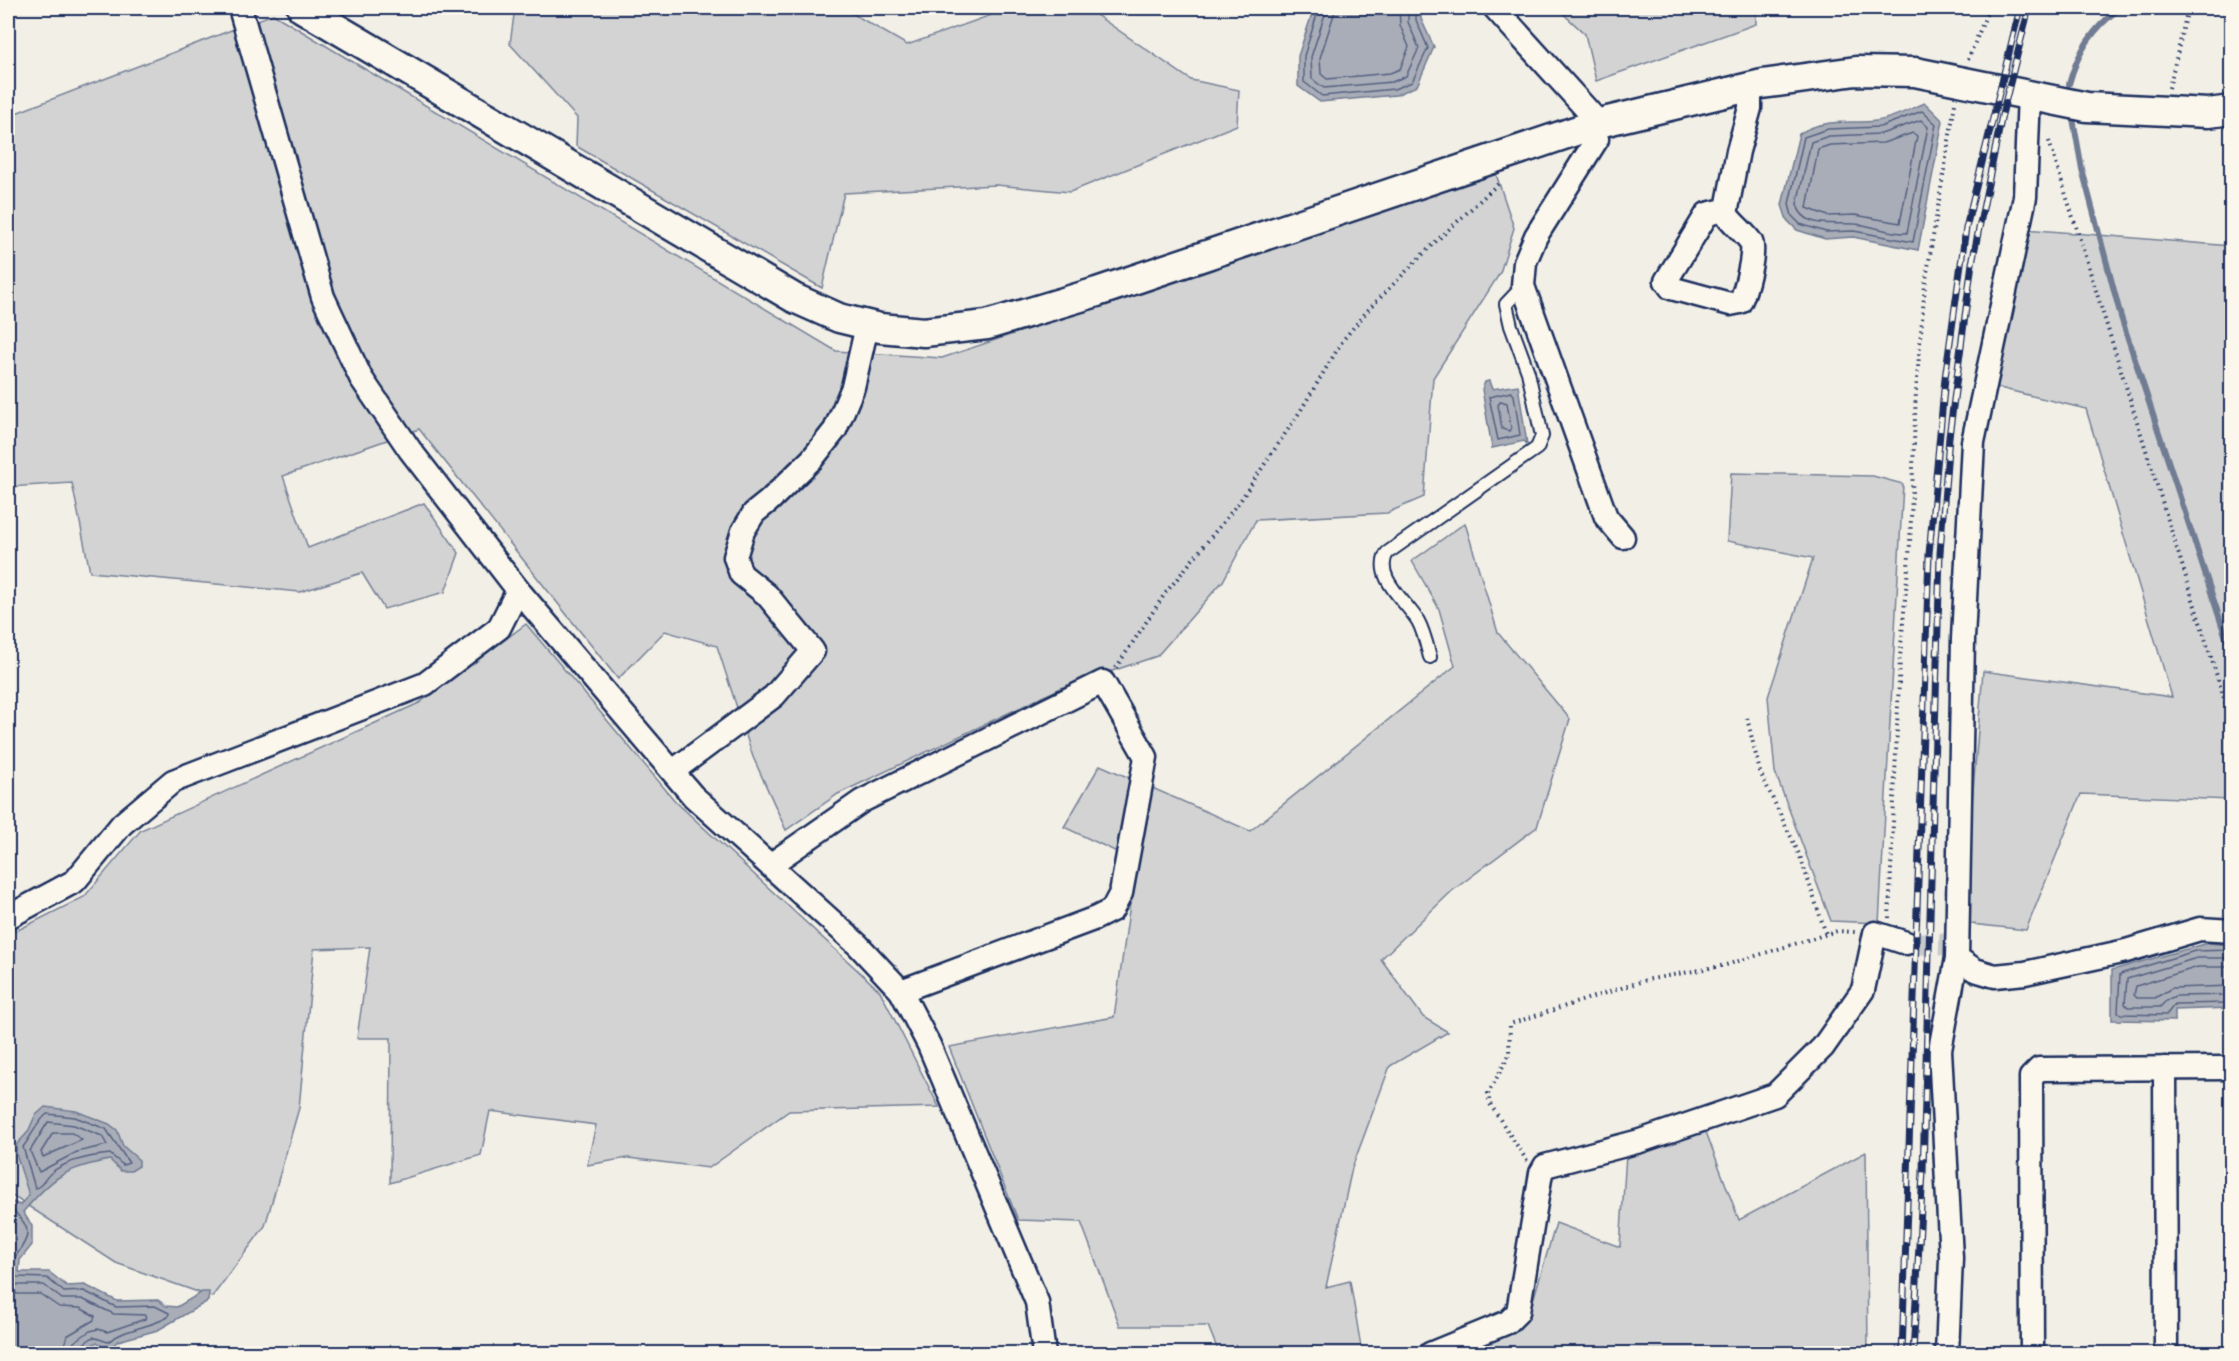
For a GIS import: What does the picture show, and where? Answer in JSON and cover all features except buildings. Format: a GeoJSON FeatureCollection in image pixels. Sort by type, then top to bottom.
{"type":"FeatureCollection","features":[{"type":"Feature","properties":{"kind":"street"},"geometry":{"type":"LineString","coordinates":[[240,8],[323,297],[356,368],[410,450],[518,590],[693,796],[858,945],[901,991],[929,1046],[1036,1302],[1044,1353]]}},
{"type":"Feature","properties":{"kind":"street"},"geometry":{"type":"LineString","coordinates":[[302,8],[794,298],[840,318],[867,326],[924,332],[987,325],[1097,292],[1596,124],[1750,88],[1856,70],[1915,72],[2087,107],[2208,113],[2232,110]]}},
{"type":"Feature","properties":{"kind":"street"},"geometry":{"type":"LineString","coordinates":[[1496,8],[1596,124],[1598,139],[1536,236],[1525,262],[1523,286],[1606,517],[1623,537]]}},
{"type":"Feature","properties":{"kind":"street"},"geometry":{"type":"LineString","coordinates":[[1725,214],[1738,151],[1750,108],[1750,88]]}},
{"type":"Feature","properties":{"kind":"street"},"geometry":{"type":"LineString","coordinates":[[1947,1353],[1952,1258],[1940,1050],[1957,958],[1964,639],[1973,442],[2025,197],[2040,96]]}},
{"type":"Feature","properties":{"kind":"street"},"geometry":{"type":"LineString","coordinates":[[673,771],[774,696],[813,651],[767,595],[741,574],[735,557],[743,531],[754,513],[770,501],[812,459],[835,429],[853,387],[867,326]]}},
{"type":"Feature","properties":{"kind":"street"},"geometry":{"type":"LineString","coordinates":[[8,917],[75,881],[122,824],[173,781],[425,684],[499,628],[518,590]]}},
{"type":"Feature","properties":{"kind":"street"},"geometry":{"type":"LineString","coordinates":[[770,865],[862,801],[1103,682],[1146,757],[1121,893],[1112,910],[901,991]]}},
{"type":"Feature","properties":{"kind":"street"},"geometry":{"type":"LineString","coordinates":[[1957,958],[1975,970],[1995,976],[2025,973],[2126,951],[2200,930],[2232,931]]}},
{"type":"Feature","properties":{"kind":"street"},"geometry":{"type":"LineString","coordinates":[[1430,1353],[1508,1322],[1518,1312],[1540,1173],[1545,1167],[1640,1141],[1775,1095],[1824,1047],[1863,990],[1889,938]]}},
{"type":"Feature","properties":{"kind":"street"},"geometry":{"type":"LineString","coordinates":[[2165,1068],[2166,1353]]}},
{"type":"Feature","properties":{"kind":"street"},"geometry":{"type":"LineString","coordinates":[[2032,1353],[2031,1077],[2039,1069],[2232,1068]]}},
{"type":"Feature","properties":{"kind":"lane"},"geometry":{"type":"LineString","coordinates":[[1430,657],[1418,622],[1383,573],[1382,562],[1387,553],[1537,448],[1542,436],[1528,372],[1511,326],[1506,304],[1523,286]]}},
{"type":"Feature","properties":{"kind":"path"},"geometry":{"type":"LineString","coordinates":[[1540,1173],[1528,1163],[1490,1104],[1488,1094],[1509,1055],[1510,1024],[1646,980],[1726,965],[1837,931],[1889,938],[1900,657],[1910,544],[1916,391],[1925,285],[1959,81],[1989,8]]}},
{"type":"Feature","properties":{"kind":"path"},"geometry":{"type":"LineString","coordinates":[[2163,112],[2188,8]]}},
{"type":"Feature","properties":{"kind":"path"},"geometry":{"type":"LineString","coordinates":[[2040,96],[2048,125],[2051,151],[2232,724]]}},
{"type":"Feature","properties":{"kind":"path"},"geometry":{"type":"LineString","coordinates":[[1103,682],[1119,666],[1164,595],[1240,501],[1301,410],[1343,339],[1369,309],[1437,240],[1502,181]]}},
{"type":"Feature","properties":{"kind":"path"},"geometry":{"type":"LineString","coordinates":[[1747,718],[1760,772],[1800,856],[1826,934]]}},
{"type":"Feature","properties":{"kind":"shaded area"},"geometry":{"type":"Polygon","coordinates":[[[515,8],[843,8],[907,45],[1011,8],[1086,8],[1191,80],[1239,90],[1237,125],[1070,192],[996,185],[844,193],[822,288],[576,146],[577,118],[510,44],[515,8]]]}},
{"type":"Feature","properties":{"kind":"shaded area"},"geometry":{"type":"Polygon","coordinates":[[[1557,8],[1756,8],[1756,24],[1596,81],[1585,34],[1557,8]]]}},
{"type":"Feature","properties":{"kind":"shaded area"},"geometry":{"type":"Polygon","coordinates":[[[273,14],[836,351],[942,358],[1495,171],[1514,228],[1500,273],[1433,378],[1424,497],[1387,513],[1256,520],[1223,581],[1157,656],[1061,688],[838,794],[786,830],[753,757],[717,646],[665,631],[618,679],[419,429],[283,476],[308,548],[424,503],[459,553],[445,592],[384,609],[362,573],[300,592],[90,572],[72,483],[8,487],[8,116],[273,14]]]}},
{"type":"Feature","properties":{"kind":"shaded area"},"geometry":{"type":"Polygon","coordinates":[[[2024,229],[2231,246],[2231,800],[2081,794],[2026,930],[1962,923],[1983,671],[2172,697],[2086,409],[1991,386],[2024,229]]]}},
{"type":"Feature","properties":{"kind":"shaded area"},"geometry":{"type":"Polygon","coordinates":[[[1731,473],[1873,476],[1903,484],[1879,923],[1831,921],[1775,772],[1768,697],[1813,558],[1727,541],[1731,473]]]}},
{"type":"Feature","properties":{"kind":"shaded area"},"geometry":{"type":"Polygon","coordinates":[[[1465,523],[1498,633],[1570,719],[1537,827],[1452,891],[1381,959],[1423,1017],[1448,1032],[1390,1066],[1352,1168],[1326,1287],[1350,1281],[1362,1353],[1219,1353],[1208,1326],[1120,1326],[1081,1222],[1018,1220],[949,1047],[1114,1017],[1136,861],[1064,827],[1100,765],[1250,831],[1455,666],[1439,609],[1412,561],[1465,523]]]}},
{"type":"Feature","properties":{"kind":"shaded area"},"geometry":{"type":"Polygon","coordinates":[[[526,624],[676,802],[880,991],[939,1107],[789,1111],[709,1168],[628,1158],[587,1165],[596,1125],[490,1111],[481,1155],[390,1183],[391,1038],[357,1038],[370,947],[314,949],[299,1108],[265,1226],[212,1297],[116,1263],[8,1193],[8,935],[84,897],[141,830],[419,703],[526,624]]]}},
{"type":"Feature","properties":{"kind":"shaded area"},"geometry":{"type":"Polygon","coordinates":[[[1706,1132],[1739,1220],[1866,1152],[1868,1353],[1475,1354],[1473,1345],[1529,1314],[1556,1223],[1620,1247],[1626,1154],[1706,1132]]]}},
{"type":"Feature","properties":{"kind":"water"},"geometry":{"type":"Polygon","coordinates":[[[1314,8],[1421,8],[1421,19],[1434,47],[1417,86],[1396,95],[1320,102],[1298,86],[1298,56],[1314,8]]]}},
{"type":"Feature","properties":{"kind":"water"},"geometry":{"type":"Polygon","coordinates":[[[1925,103],[1943,121],[1918,250],[1853,237],[1825,239],[1797,230],[1787,220],[1782,205],[1799,134],[1827,124],[1882,120],[1925,103]]]}},
{"type":"Feature","properties":{"kind":"water"},"geometry":{"type":"Polygon","coordinates":[[[1489,381],[1492,389],[1518,385],[1527,444],[1524,441],[1492,448],[1482,389],[1485,382],[1489,381]]]}},
{"type":"Feature","properties":{"kind":"water"},"geometry":{"type":"Polygon","coordinates":[[[2208,943],[2231,945],[2231,1008],[2175,1010],[2175,1021],[2112,1020],[2112,970],[2208,943]]]}},
{"type":"Feature","properties":{"kind":"water"},"geometry":{"type":"Polygon","coordinates":[[[45,1107],[76,1111],[109,1124],[117,1130],[123,1146],[139,1160],[139,1166],[131,1171],[121,1171],[110,1160],[94,1163],[70,1171],[51,1183],[23,1212],[32,1226],[32,1245],[20,1260],[19,1272],[49,1272],[67,1286],[85,1285],[117,1301],[158,1300],[166,1306],[177,1307],[202,1292],[209,1292],[208,1301],[158,1330],[118,1341],[107,1351],[97,1342],[80,1353],[8,1353],[8,1200],[20,1205],[29,1195],[16,1154],[17,1144],[28,1132],[35,1116],[45,1107]]]}},
{"type":"Feature","properties":{"kind":"waterway"},"geometry":{"type":"LineString","coordinates":[[2069,84],[2077,61],[2094,32],[2120,8]]}},
{"type":"Feature","properties":{"kind":"waterway"},"geometry":{"type":"LineString","coordinates":[[2072,113],[2082,169],[2121,317],[2232,656]]}},
{"type":"Feature","properties":{"kind":"tunnel"},"geometry":{"type":"LineString","coordinates":[[1906,943],[1957,945]]}},
{"type":"Feature","properties":{"kind":"railway"},"geometry":{"type":"LineString","coordinates":[[1902,1354],[1929,554],[1945,378],[1966,228],[2020,8]]}},
{"type":"Feature","properties":{"kind":"railway"},"geometry":{"type":"LineString","coordinates":[[1913,1354],[1923,1172],[1940,553],[1949,437],[1972,263],[2002,115],[2029,8]]}}]}
